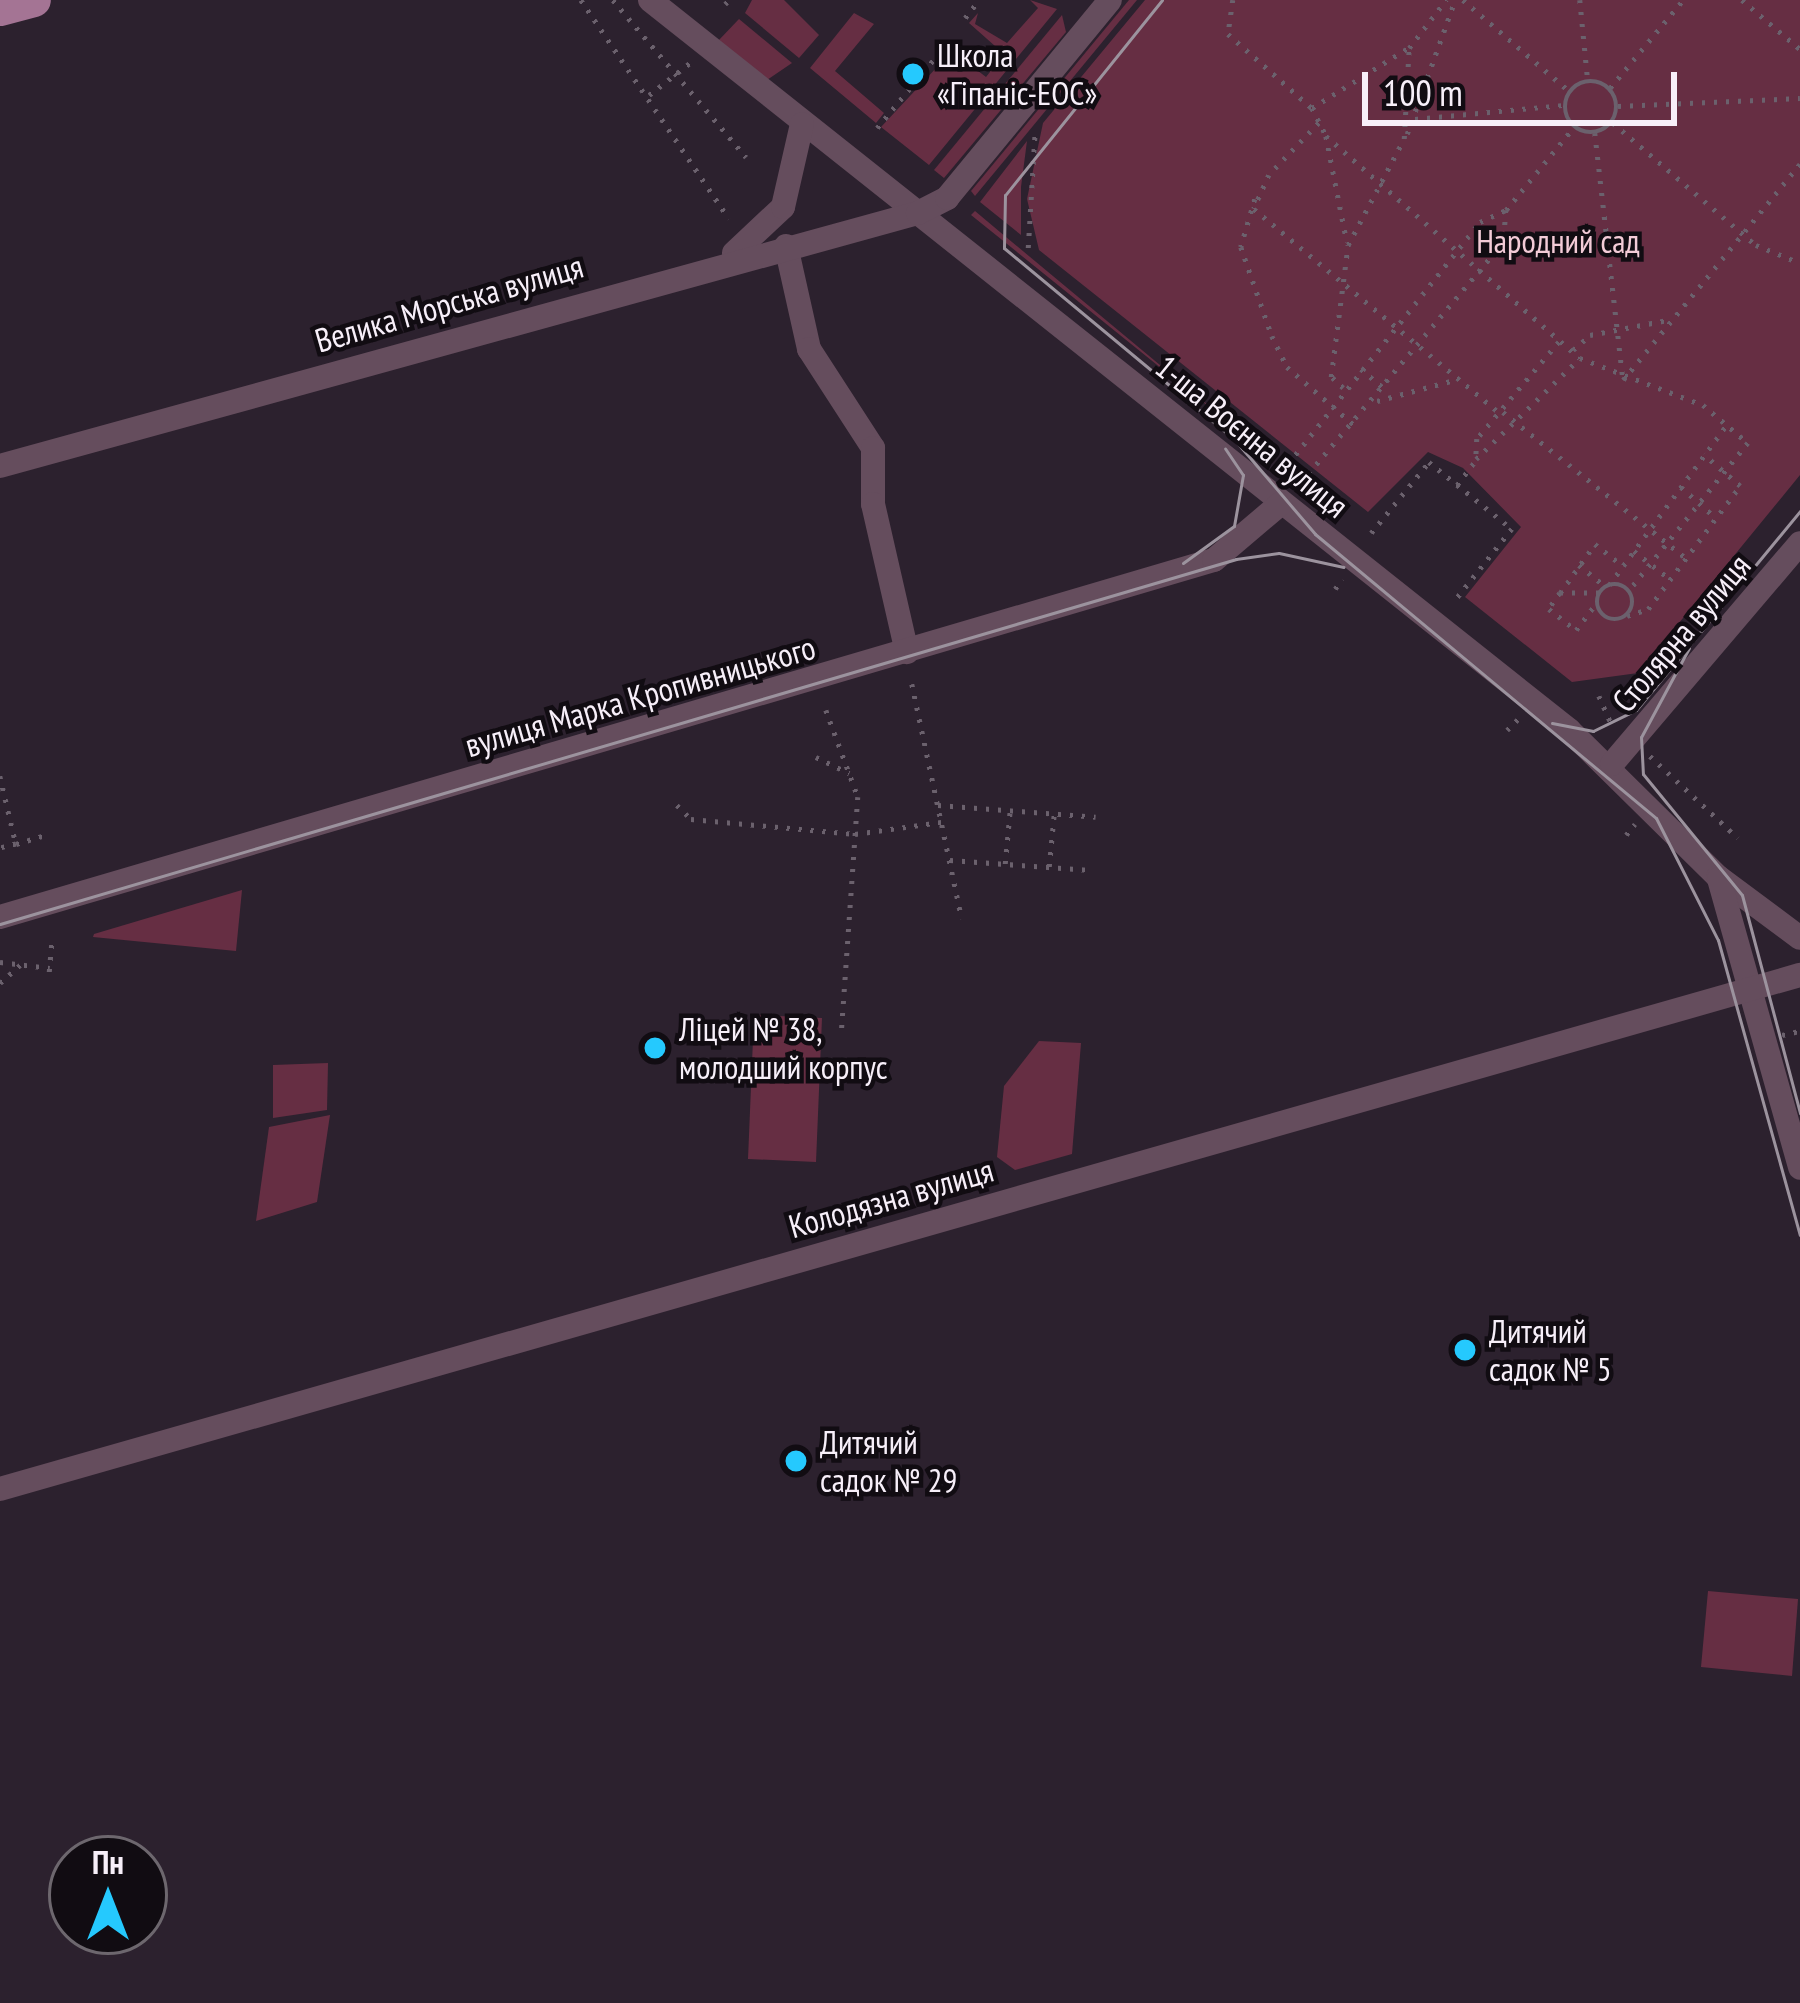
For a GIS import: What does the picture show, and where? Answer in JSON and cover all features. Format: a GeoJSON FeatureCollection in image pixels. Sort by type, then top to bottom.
{"type":"FeatureCollection","features":[{"type":"Feature","properties":{"kind":"street","name":"1-ша Воєнна вулиця"},"geometry":{"type":"LineString","coordinates":[[650,0],[1612,764],[1718,877],[1800,938]]}},
{"type":"Feature","properties":{"kind":"street"},"geometry":{"type":"LineString","coordinates":[[918,214],[947,198],[1110,0]]}},
{"type":"Feature","properties":{"kind":"street"},"geometry":{"type":"LineString","coordinates":[[719,262],[782,207],[802,124]]}},
{"type":"Feature","properties":{"kind":"street","name":"Велика Морська вулиця"},"geometry":{"type":"LineString","coordinates":[[0,466],[719,262],[918,214]]}},
{"type":"Feature","properties":{"kind":"street"},"geometry":{"type":"LineString","coordinates":[[786,247],[809,349],[873,448],[873,504],[907,652]]}},
{"type":"Feature","properties":{"kind":"street","name":"вулиця Марка Кропивницького"},"geometry":{"type":"LineString","coordinates":[[0,917],[1214,560],[1280,504]]}},
{"type":"Feature","properties":{"kind":"street","name":"Столярна вулиця"},"geometry":{"type":"LineString","coordinates":[[1612,764],[1800,543]]}},
{"type":"Feature","properties":{"kind":"street"},"geometry":{"type":"LineString","coordinates":[[1718,877],[1800,1168]]}},
{"type":"Feature","properties":{"kind":"street","name":"Колодязна вулиця"},"geometry":{"type":"LineString","coordinates":[[0,1489],[1800,975]]}},
{"type":"Feature","properties":{"kind":"path"},"geometry":{"type":"LineString","coordinates":[[581,0],[729,219]]}},
{"type":"Feature","properties":{"kind":"path"},"geometry":{"type":"LineString","coordinates":[[613,0],[682,72],[746,157]]}},
{"type":"Feature","properties":{"kind":"path"},"geometry":{"type":"LineString","coordinates":[[965,17],[980,0]]}},
{"type":"Feature","properties":{"kind":"path"},"geometry":{"type":"LineString","coordinates":[[1233,0],[1228,34],[1312,109],[1326,136],[1348,245],[1331,377],[1343,388]]}},
{"type":"Feature","properties":{"kind":"path"},"geometry":{"type":"LineString","coordinates":[[1312,109],[1409,48],[1446,0]]}},
{"type":"Feature","properties":{"kind":"path"},"geometry":{"type":"LineString","coordinates":[[1348,245],[1384,188],[1459,0],[1570,92]]}},
{"type":"Feature","properties":{"kind":"path"},"geometry":{"type":"LineString","coordinates":[[1580,0],[1588,81]]}},
{"type":"Feature","properties":{"kind":"path"},"geometry":{"type":"LineString","coordinates":[[1610,88],[1683,0]]}},
{"type":"Feature","properties":{"kind":"path"},"geometry":{"type":"LineString","coordinates":[[1742,0],[1800,49]]}},
{"type":"Feature","properties":{"kind":"path"},"geometry":{"type":"LineString","coordinates":[[877,128],[944,47]]}},
{"type":"Feature","properties":{"kind":"path"},"geometry":{"type":"LineString","coordinates":[[1404,140],[1409,48]]}},
{"type":"Feature","properties":{"kind":"path"},"geometry":{"type":"LineString","coordinates":[[647,97],[695,58]]}},
{"type":"Feature","properties":{"kind":"path"},"geometry":{"type":"LineString","coordinates":[[1588,81],[1610,88],[1618,106],[1613,123],[1595,134],[1574,128],[1565,105],[1570,92],[1588,81]]}},
{"type":"Feature","properties":{"kind":"path"},"geometry":{"type":"LineString","coordinates":[[1618,106],[1800,98]]}},
{"type":"Feature","properties":{"kind":"path"},"geometry":{"type":"LineString","coordinates":[[1414,119],[1565,105]]}},
{"type":"Feature","properties":{"kind":"path"},"geometry":{"type":"LineString","coordinates":[[1319,123],[1240,222],[1253,292],[1287,367],[1354,425]]}},
{"type":"Feature","properties":{"kind":"path"},"geometry":{"type":"LineString","coordinates":[[1613,123],[1743,234],[1800,263]]}},
{"type":"Feature","properties":{"kind":"path"},"geometry":{"type":"LineString","coordinates":[[1028,248],[1036,128]]}},
{"type":"Feature","properties":{"kind":"path"},"geometry":{"type":"LineString","coordinates":[[1288,464],[1330,404],[1456,249],[1506,210],[1574,128]]}},
{"type":"Feature","properties":{"kind":"path"},"geometry":{"type":"LineString","coordinates":[[1595,134],[1623,380]]}},
{"type":"Feature","properties":{"kind":"path"},"geometry":{"type":"LineString","coordinates":[[1326,136],[1580,358],[1623,380],[1703,405],[1748,443],[1630,591],[1627,616]]}},
{"type":"Feature","properties":{"kind":"path"},"geometry":{"type":"LineString","coordinates":[[1623,380],[1800,164]]}},
{"type":"Feature","properties":{"kind":"path"},"geometry":{"type":"LineString","coordinates":[[1258,194],[1254,209],[1686,558]]}},
{"type":"Feature","properties":{"kind":"path"},"geometry":{"type":"LineString","coordinates":[[1305,478],[1504,242],[1506,210]]}},
{"type":"Feature","properties":{"kind":"path"},"geometry":{"type":"LineString","coordinates":[[1574,350],[1618,331],[1672,320]]}},
{"type":"Feature","properties":{"kind":"path"},"geometry":{"type":"LineString","coordinates":[[1457,485],[1501,411],[1561,340]]}},
{"type":"Feature","properties":{"kind":"path"},"geometry":{"type":"LineString","coordinates":[[1476,459],[1520,426],[1580,358]]}},
{"type":"Feature","properties":{"kind":"path"},"geometry":{"type":"LineString","coordinates":[[1360,368],[1384,388]]}},
{"type":"Feature","properties":{"kind":"path"},"geometry":{"type":"LineString","coordinates":[[1372,404],[1460,378]]}},
{"type":"Feature","properties":{"kind":"path"},"geometry":{"type":"LineString","coordinates":[[1623,566],[1595,544],[1549,609],[1576,630],[1599,593],[1623,566],[1726,425]]}},
{"type":"Feature","properties":{"kind":"path"},"geometry":{"type":"LineString","coordinates":[[1597,602],[1605,618],[1627,616],[1670,579],[1740,486],[1704,455]]}},
{"type":"Feature","properties":{"kind":"path"},"geometry":{"type":"LineString","coordinates":[[1371,533],[1429,462],[1512,529],[1454,602]]}},
{"type":"Feature","properties":{"kind":"path"},"geometry":{"type":"LineString","coordinates":[[1681,488],[1716,518]]}},
{"type":"Feature","properties":{"kind":"path"},"geometry":{"type":"LineString","coordinates":[[1634,551],[1670,579]]}},
{"type":"Feature","properties":{"kind":"path"},"geometry":{"type":"LineString","coordinates":[[1579,565],[1607,586],[1630,591]]}},
{"type":"Feature","properties":{"kind":"path"},"geometry":{"type":"LineString","coordinates":[[1559,593],[1599,593]]}},
{"type":"Feature","properties":{"kind":"path"},"geometry":{"type":"LineString","coordinates":[[912,684],[962,919]]}},
{"type":"Feature","properties":{"kind":"path"},"geometry":{"type":"LineString","coordinates":[[1599,696],[1633,741],[1738,838]]}},
{"type":"Feature","properties":{"kind":"path"},"geometry":{"type":"LineString","coordinates":[[826,710],[849,772],[855,834],[842,1028]]}},
{"type":"Feature","properties":{"kind":"path"},"geometry":{"type":"LineString","coordinates":[[816,758],[849,772]]}},
{"type":"Feature","properties":{"kind":"path"},"geometry":{"type":"LineString","coordinates":[[0,776],[16,844]]}},
{"type":"Feature","properties":{"kind":"path"},"geometry":{"type":"LineString","coordinates":[[677,805],[691,819],[855,834],[941,822]]}},
{"type":"Feature","properties":{"kind":"path"},"geometry":{"type":"LineString","coordinates":[[938,805],[1096,817]]}},
{"type":"Feature","properties":{"kind":"path"},"geometry":{"type":"LineString","coordinates":[[1005,864],[1010,811]]}},
{"type":"Feature","properties":{"kind":"path"},"geometry":{"type":"LineString","coordinates":[[1049,867],[1054,814]]}},
{"type":"Feature","properties":{"kind":"path"},"geometry":{"type":"LineString","coordinates":[[0,848],[46,835]]}},
{"type":"Feature","properties":{"kind":"path"},"geometry":{"type":"LineString","coordinates":[[950,860],[1091,870]]}},
{"type":"Feature","properties":{"kind":"path"},"geometry":{"type":"LineString","coordinates":[[0,962],[49,970],[52,939]]}},
{"type":"Feature","properties":{"kind":"path"},"geometry":{"type":"LineString","coordinates":[[0,983],[20,965]]}},
{"type":"Feature","properties":{"kind":"green space"},"geometry":{"type":"Polygon","coordinates":[[[752,0],[784,0],[819,35],[799,58],[745,13],[752,0]]]}},
{"type":"Feature","properties":{"kind":"green space"},"geometry":{"type":"Polygon","coordinates":[[[1030,0],[1057,9],[929,165],[881,127],[952,51],[986,77],[1004,54],[969,23],[978,13],[975,24],[1007,43],[1038,8],[1030,0]]]}},
{"type":"Feature","properties":{"kind":"green space"},"geometry":{"type":"Polygon","coordinates":[[[1129,0],[1137,0],[975,196],[971,191],[1129,0]]]}},
{"type":"Feature","properties":{"kind":"green space","name":"Народний сад"},"geometry":{"type":"Polygon","coordinates":[[[1145,0],[1800,0],[1800,475],[1638,673],[1572,682],[1465,597],[1521,527],[1463,468],[1428,452],[1368,512],[1039,250],[1027,199],[1043,123],[1145,0]]]}},
{"type":"Feature","properties":{"kind":"green space"},"geometry":{"type":"Polygon","coordinates":[[[854,13],[874,24],[835,71],[884,113],[876,123],[810,68],[854,13]]]}},
{"type":"Feature","properties":{"kind":"green space"},"geometry":{"type":"Polygon","coordinates":[[[1062,15],[1066,32],[944,178],[934,170],[1062,15]]]}},
{"type":"Feature","properties":{"kind":"green space"},"geometry":{"type":"Polygon","coordinates":[[[739,19],[792,63],[767,80],[718,41],[739,19]]]}},
{"type":"Feature","properties":{"kind":"green space"},"geometry":{"type":"Polygon","coordinates":[[[1027,141],[1021,187],[1021,235],[980,202],[1027,141]]]}},
{"type":"Feature","properties":{"kind":"green space"},"geometry":{"type":"Polygon","coordinates":[[[975,211],[1000,232],[1249,439],[971,215],[975,211]]]}},
{"type":"Feature","properties":{"kind":"green space"},"geometry":{"type":"Polygon","coordinates":[[[242,890],[236,951],[93,937],[94,934],[242,890]]]}},
{"type":"Feature","properties":{"kind":"green space"},"geometry":{"type":"Polygon","coordinates":[[[754,1015],[822,1018],[816,1162],[748,1159],[754,1015]]]}},
{"type":"Feature","properties":{"kind":"green space"},"geometry":{"type":"Polygon","coordinates":[[[1039,1041],[1081,1043],[1072,1154],[1015,1170],[997,1157],[1004,1086],[1039,1041]]]}},
{"type":"Feature","properties":{"kind":"green space"},"geometry":{"type":"Polygon","coordinates":[[[328,1063],[327,1110],[273,1118],[273,1065],[328,1063]]]}},
{"type":"Feature","properties":{"kind":"green space"},"geometry":{"type":"Polygon","coordinates":[[[330,1115],[317,1202],[256,1221],[269,1127],[330,1115]]]}},
{"type":"Feature","properties":{"kind":"green space"},"geometry":{"type":"Polygon","coordinates":[[[1708,1591],[1798,1599],[1792,1676],[1701,1667],[1708,1591]]]}},
{"type":"Feature","properties":{"kind":"tram line"},"geometry":{"type":"LineString","coordinates":[[1162,0],[1005,195],[1004,248],[1234,439],[1315,534],[1656,818],[1718,940],[1800,1235]]}},
{"type":"Feature","properties":{"kind":"tram line"},"geometry":{"type":"LineString","coordinates":[[1183,563],[1234,526],[1243,475],[1225,448]]}},
{"type":"Feature","properties":{"kind":"tram line"},"geometry":{"type":"LineString","coordinates":[[1552,723],[1593,731],[1636,710],[1800,511]]}},
{"type":"Feature","properties":{"kind":"tram line"},"geometry":{"type":"LineString","coordinates":[[0,924],[1236,559],[1279,553],[1344,567]]}},
{"type":"Feature","properties":{"kind":"tram line"},"geometry":{"type":"LineString","coordinates":[[1689,648],[1641,737],[1643,774],[1742,895],[1800,1113]]}},
{"type":"Feature","properties":{"kind":"place","name":"Школа «Гіпаніс-ЕОС»"},"geometry":{"type":"Point","coordinates":[913,74]}},
{"type":"Feature","properties":{"kind":"place","name":"Ліцей № 38, молодший корпус"},"geometry":{"type":"Point","coordinates":[655,1048]}},
{"type":"Feature","properties":{"kind":"place","name":"Дитячий садок № 5"},"geometry":{"type":"Point","coordinates":[1465,1350]}},
{"type":"Feature","properties":{"kind":"place","name":"Дитячий садок № 29"},"geometry":{"type":"Point","coordinates":[796,1461]}}]}
